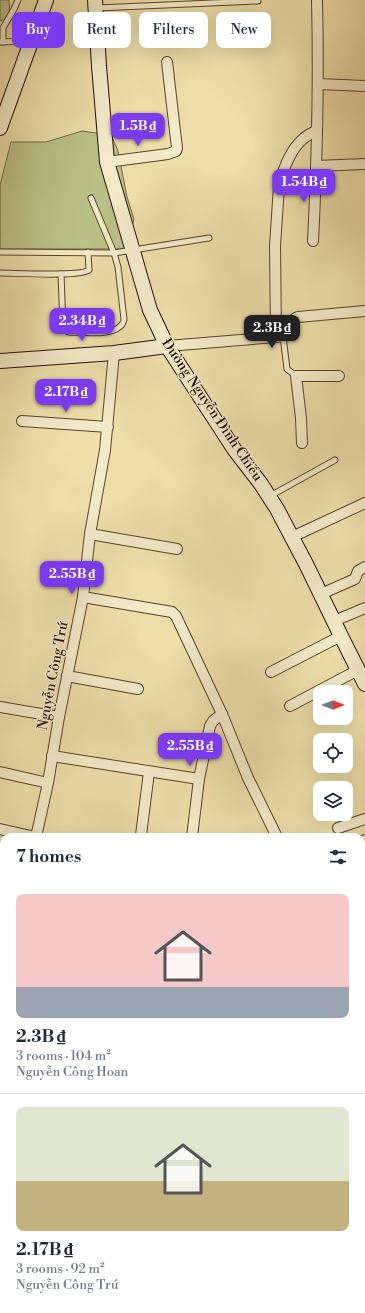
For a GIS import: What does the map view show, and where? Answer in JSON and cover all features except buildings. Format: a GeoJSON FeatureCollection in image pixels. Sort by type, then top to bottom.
{"type":"FeatureCollection","features":[{"type":"Feature","properties":{"kind":"street"},"geometry":{"type":"LineString","coordinates":[[42,12],[46,0]]}},
{"type":"Feature","properties":{"kind":"street"},"geometry":{"type":"LineString","coordinates":[[313,241],[318,84],[317,0]]}},
{"type":"Feature","properties":{"kind":"street","name":"Đường Nguyễn Đình Chiểu"},"geometry":{"type":"LineString","coordinates":[[96,4],[99,66],[107,162],[150,310],[167,346],[234,449],[269,497],[292,537],[341,636],[363,676]]}},
{"type":"Feature","properties":{"kind":"street"},"geometry":{"type":"LineString","coordinates":[[0,128],[29,48]]}},
{"type":"Feature","properties":{"kind":"street"},"geometry":{"type":"LineString","coordinates":[[107,162],[168,154],[176,151],[177,148],[167,62]]}},
{"type":"Feature","properties":{"kind":"street"},"geometry":{"type":"LineString","coordinates":[[318,84],[365,86]]}},
{"type":"Feature","properties":{"kind":"street"},"geometry":{"type":"LineString","coordinates":[[279,337],[275,246],[279,186],[281,176],[293,150],[304,137],[316,131]]}},
{"type":"Feature","properties":{"kind":"street"},"geometry":{"type":"LineString","coordinates":[[316,166],[365,164]]}},
{"type":"Feature","properties":{"kind":"street"},"geometry":{"type":"LineString","coordinates":[[0,362],[114,353],[167,346],[279,337],[288,335],[291,331],[292,321],[294,318],[365,311]]}},
{"type":"Feature","properties":{"kind":"street","name":"Nguyễn Công Trứ"},"geometry":{"type":"LineString","coordinates":[[36,833],[48,783],[59,717],[83,597],[90,534],[108,427],[114,353]]}},
{"type":"Feature","properties":{"kind":"street"},"geometry":{"type":"LineString","coordinates":[[302,443],[301,418],[296,376],[339,376]]}},
{"type":"Feature","properties":{"kind":"street"},"geometry":{"type":"LineString","coordinates":[[22,421],[108,427]]}},
{"type":"Feature","properties":{"kind":"street"},"geometry":{"type":"LineString","coordinates":[[292,537],[365,503]]}},
{"type":"Feature","properties":{"kind":"street"},"geometry":{"type":"LineString","coordinates":[[90,534],[177,549]]}},
{"type":"Feature","properties":{"kind":"street"},"geometry":{"type":"LineString","coordinates":[[321,594],[355,579],[358,571],[365,567]]}},
{"type":"Feature","properties":{"kind":"street"},"geometry":{"type":"LineString","coordinates":[[83,597],[172,612],[176,616],[222,714],[248,778],[275,833]]}},
{"type":"Feature","properties":{"kind":"street"},"geometry":{"type":"LineString","coordinates":[[334,621],[365,608]]}},
{"type":"Feature","properties":{"kind":"street"},"geometry":{"type":"LineString","coordinates":[[271,672],[341,636]]}},
{"type":"Feature","properties":{"kind":"street"},"geometry":{"type":"LineString","coordinates":[[67,676],[138,689]]}},
{"type":"Feature","properties":{"kind":"street"},"geometry":{"type":"LineString","coordinates":[[290,706],[363,676]]}},
{"type":"Feature","properties":{"kind":"street"},"geometry":{"type":"LineString","coordinates":[[0,706],[59,717]]}},
{"type":"Feature","properties":{"kind":"street"},"geometry":{"type":"LineString","coordinates":[[192,833],[199,779],[210,726],[213,721],[222,714]]}},
{"type":"Feature","properties":{"kind":"street"},"geometry":{"type":"LineString","coordinates":[[52,756],[199,779]]}},
{"type":"Feature","properties":{"kind":"street"},"geometry":{"type":"LineString","coordinates":[[0,772],[48,783]]}},
{"type":"Feature","properties":{"kind":"street"},"geometry":{"type":"LineString","coordinates":[[140,833],[149,772]]}},
{"type":"Feature","properties":{"kind":"street"},"geometry":{"type":"LineString","coordinates":[[338,828],[365,819]]}},
{"type":"Feature","properties":{"kind":"street"},"geometry":{"type":"LineString","coordinates":[[0,829],[18,833]]}},
{"type":"Feature","properties":{"kind":"lane"},"geometry":{"type":"LineString","coordinates":[[12,42],[2,42],[3,28],[18,0]]}},
{"type":"Feature","properties":{"kind":"lane"},"geometry":{"type":"LineString","coordinates":[[96,4],[258,1]]}},
{"type":"Feature","properties":{"kind":"lane"},"geometry":{"type":"LineString","coordinates":[[61,274],[63,327],[65,330],[68,332],[108,332],[116,330],[120,327],[124,319],[119,272],[114,253],[91,198]]}},
{"type":"Feature","properties":{"kind":"lane"},"geometry":{"type":"LineString","coordinates":[[0,252],[114,253],[209,238]]}},
{"type":"Feature","properties":{"kind":"lane"},"geometry":{"type":"LineString","coordinates":[[0,273],[85,273],[89,270],[88,252]]}},
{"type":"Feature","properties":{"kind":"lane"},"geometry":{"type":"LineString","coordinates":[[279,337],[287,369],[296,376]]}},
{"type":"Feature","properties":{"kind":"lane"},"geometry":{"type":"LineString","coordinates":[[269,497],[335,460]]}},
{"type":"Feature","properties":{"kind":"green space"},"geometry":{"type":"Polygon","coordinates":[[[0,0],[9,0],[10,12],[9,18],[0,21],[0,0]]]}},
{"type":"Feature","properties":{"kind":"green space"},"geometry":{"type":"Polygon","coordinates":[[[82,131],[111,135],[118,151],[127,197],[134,219],[126,249],[0,249],[0,185],[11,142],[46,142],[82,131]]]}}]}
